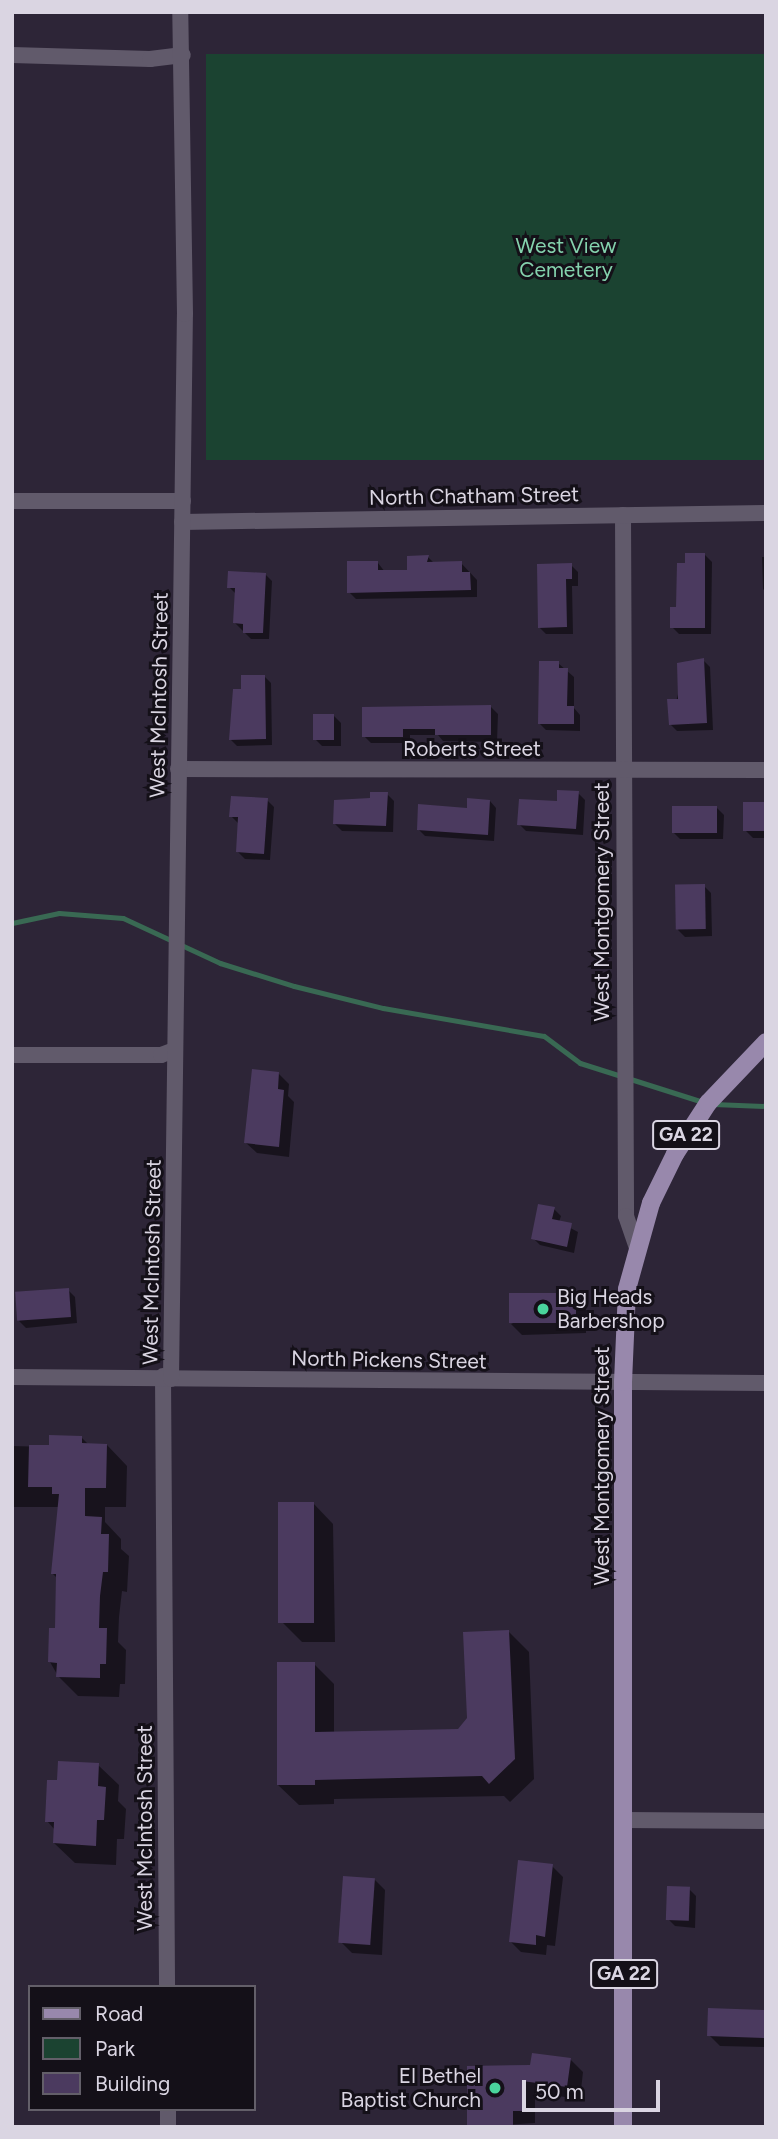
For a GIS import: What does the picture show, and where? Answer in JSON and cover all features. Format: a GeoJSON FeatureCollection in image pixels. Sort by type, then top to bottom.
{"type":"FeatureCollection","features":[{"type":"Feature","properties":{"kind":"main road","name":"GA 22"},"geometry":{"type":"LineString","coordinates":[[637,1248],[651,1203],[691,1128],[727,1080],[766,1042]]}},
{"type":"Feature","properties":{"kind":"main road","name":"West Montgomery Street"},"geometry":{"type":"LineString","coordinates":[[623,2127],[623,1382],[627,1289],[637,1248]]}},
{"type":"Feature","properties":{"kind":"street","name":"West McIntosh Street"},"geometry":{"type":"LineString","coordinates":[[167,1985],[167,1377],[183,501],[183,55],[180,12]]}},
{"type":"Feature","properties":{"kind":"street"},"geometry":{"type":"LineString","coordinates":[[12,55],[149,59],[183,55]]}},
{"type":"Feature","properties":{"kind":"street"},"geometry":{"type":"LineString","coordinates":[[12,501],[183,501]]}},
{"type":"Feature","properties":{"kind":"street","name":"North Chatham Street"},"geometry":{"type":"LineString","coordinates":[[182,522],[766,513]]}},
{"type":"Feature","properties":{"kind":"street","name":"West Montgomery Street"},"geometry":{"type":"LineString","coordinates":[[623,514],[626,1216],[637,1248]]}},
{"type":"Feature","properties":{"kind":"street","name":"Roberts Street"},"geometry":{"type":"LineString","coordinates":[[178,769],[766,770]]}},
{"type":"Feature","properties":{"kind":"street"},"geometry":{"type":"LineString","coordinates":[[12,1055],[161,1055],[175,1050]]}},
{"type":"Feature","properties":{"kind":"street","name":"North Pickens Street"},"geometry":{"type":"LineString","coordinates":[[12,1377],[766,1383]]}},
{"type":"Feature","properties":{"kind":"street"},"geometry":{"type":"LineString","coordinates":[[624,1820],[766,1821]]}},
{"type":"Feature","properties":{"kind":"green space","name":"West View Cemetery"},"geometry":{"type":"Polygon","coordinates":[[[206,54],[766,54],[766,460],[206,460],[206,54]]]}},
{"type":"Feature","properties":{"kind":"building"},"geometry":{"type":"Polygon","coordinates":[[[685,553],[705,553],[705,628],[670,628],[670,607],[676,607],[677,563],[685,563],[685,553]]]}},
{"type":"Feature","properties":{"kind":"building"},"geometry":{"type":"Polygon","coordinates":[[[429,555],[427,562],[462,561],[462,572],[470,572],[471,590],[347,593],[347,561],[378,561],[378,570],[407,570],[407,556],[429,555]]]}},
{"type":"Feature","properties":{"kind":"building"},"geometry":{"type":"Polygon","coordinates":[[[572,563],[572,579],[566,579],[567,627],[538,628],[537,564],[572,563]]]}},
{"type":"Feature","properties":{"kind":"building"},"geometry":{"type":"Polygon","coordinates":[[[228,571],[266,573],[263,633],[243,633],[243,624],[233,623],[235,588],[227,588],[228,571]]]}},
{"type":"Feature","properties":{"kind":"building"},"geometry":{"type":"Polygon","coordinates":[[[704,658],[707,723],[669,725],[667,699],[678,699],[677,663],[704,658]]]}},
{"type":"Feature","properties":{"kind":"building"},"geometry":{"type":"Polygon","coordinates":[[[539,661],[559,661],[559,668],[568,668],[567,706],[574,706],[574,724],[538,724],[539,661]]]}},
{"type":"Feature","properties":{"kind":"building"},"geometry":{"type":"Polygon","coordinates":[[[241,675],[265,675],[266,739],[229,740],[233,689],[241,689],[241,675]]]}},
{"type":"Feature","properties":{"kind":"building"},"geometry":{"type":"Polygon","coordinates":[[[491,705],[491,735],[435,735],[435,729],[403,729],[403,737],[362,737],[362,707],[491,705]]]}},
{"type":"Feature","properties":{"kind":"building"},"geometry":{"type":"Polygon","coordinates":[[[313,714],[334,714],[334,740],[313,740],[313,714]]]}},
{"type":"Feature","properties":{"kind":"building"},"geometry":{"type":"Polygon","coordinates":[[[557,790],[579,791],[576,829],[517,825],[519,799],[557,801],[557,790]]]}},
{"type":"Feature","properties":{"kind":"building"},"geometry":{"type":"Polygon","coordinates":[[[370,792],[388,792],[386,826],[333,824],[334,800],[370,798],[370,792]]]}},
{"type":"Feature","properties":{"kind":"building"},"geometry":{"type":"Polygon","coordinates":[[[231,796],[268,798],[264,854],[236,852],[238,817],[229,817],[231,796]]]}},
{"type":"Feature","properties":{"kind":"building"},"geometry":{"type":"Polygon","coordinates":[[[467,798],[490,800],[488,835],[417,830],[418,804],[467,808],[467,798]]]}},
{"type":"Feature","properties":{"kind":"building"},"geometry":{"type":"Polygon","coordinates":[[[743,802],[766,802],[766,831],[743,831],[743,802]]]}},
{"type":"Feature","properties":{"kind":"building"},"geometry":{"type":"Polygon","coordinates":[[[672,806],[717,806],[717,833],[672,833],[672,806]]]}},
{"type":"Feature","properties":{"kind":"building"},"geometry":{"type":"Polygon","coordinates":[[[705,884],[706,929],[676,930],[675,885],[705,884]]]}},
{"type":"Feature","properties":{"kind":"building"},"geometry":{"type":"Polygon","coordinates":[[[252,1069],[279,1072],[278,1089],[284,1090],[279,1147],[244,1143],[252,1069]]]}},
{"type":"Feature","properties":{"kind":"building"},"geometry":{"type":"Polygon","coordinates":[[[538,1204],[555,1207],[552,1219],[572,1223],[567,1247],[531,1239],[538,1204]]]}},
{"type":"Feature","properties":{"kind":"building"},"geometry":{"type":"Polygon","coordinates":[[[69,1288],[71,1317],[17,1321],[15,1292],[69,1288]]]}},
{"type":"Feature","properties":{"kind":"building","name":"Big Heads Barbershop"},"geometry":{"type":"Polygon","coordinates":[[[509,1293],[576,1293],[576,1323],[509,1323],[509,1293]]]}},
{"type":"Feature","properties":{"kind":"building"},"geometry":{"type":"Polygon","coordinates":[[[49,1435],[82,1436],[82,1443],[107,1444],[106,1488],[85,1488],[85,1516],[102,1517],[101,1534],[109,1534],[108,1572],[103,1572],[99,1628],[107,1628],[106,1664],[100,1664],[100,1678],[56,1677],[57,1663],[48,1662],[49,1628],[55,1628],[56,1574],[51,1574],[59,1494],[52,1494],[52,1487],[28,1487],[29,1445],[49,1445],[49,1435]]]}},
{"type":"Feature","properties":{"kind":"building"},"geometry":{"type":"Polygon","coordinates":[[[278,1502],[314,1502],[314,1623],[278,1623],[278,1502]]]}},
{"type":"Feature","properties":{"kind":"building"},"geometry":{"type":"Polygon","coordinates":[[[509,1630],[515,1759],[489,1784],[482,1776],[315,1780],[315,1785],[277,1785],[277,1662],[315,1662],[315,1732],[458,1729],[467,1718],[463,1632],[509,1630]]]}},
{"type":"Feature","properties":{"kind":"building"},"geometry":{"type":"Polygon","coordinates":[[[58,1761],[99,1763],[98,1786],[106,1787],[104,1820],[97,1820],[96,1846],[53,1843],[54,1822],[45,1822],[47,1780],[57,1780],[58,1761]]]}},
{"type":"Feature","properties":{"kind":"building"},"geometry":{"type":"Polygon","coordinates":[[[518,1860],[553,1864],[545,1937],[536,1935],[536,1945],[509,1942],[518,1860]]]}},
{"type":"Feature","properties":{"kind":"building"},"geometry":{"type":"Polygon","coordinates":[[[343,1876],[375,1878],[370,1945],[338,1943],[343,1876]]]}},
{"type":"Feature","properties":{"kind":"building"},"geometry":{"type":"Polygon","coordinates":[[[667,1886],[690,1887],[689,1921],[666,1920],[667,1886]]]}},
{"type":"Feature","properties":{"kind":"building"},"geometry":{"type":"Polygon","coordinates":[[[708,2008],[766,2010],[765,2038],[707,2036],[708,2008]]]}},
{"type":"Feature","properties":{"kind":"building","name":"El Bethel Baptist Church"},"geometry":{"type":"Polygon","coordinates":[[[532,2053],[571,2058],[567,2087],[522,2081],[522,2111],[513,2111],[513,2127],[467,2127],[467,2066],[530,2065],[532,2053]]]}},
{"type":"Feature","properties":{"kind":"waterway"},"geometry":{"type":"LineString","coordinates":[[12,923],[59,913],[123,918],[220,963],[294,986],[383,1008],[544,1036],[580,1063],[703,1102]]}},
{"type":"Feature","properties":{"kind":"waterway"},"geometry":{"type":"LineString","coordinates":[[713,1104],[766,1106]]}},
{"type":"Feature","properties":{"kind":"place","name":"Big Heads Barbershop"},"geometry":{"type":"Point","coordinates":[543,1309]}},
{"type":"Feature","properties":{"kind":"place","name":"El Bethel Baptist Church"},"geometry":{"type":"Point","coordinates":[495,2088]}}]}
